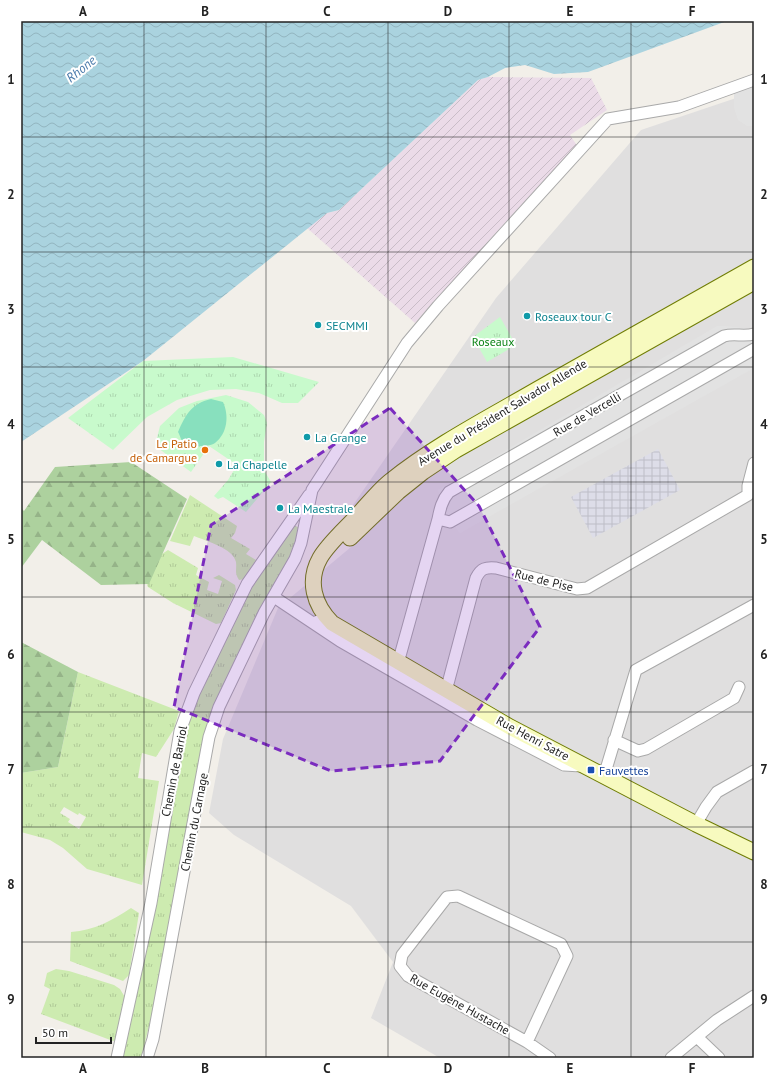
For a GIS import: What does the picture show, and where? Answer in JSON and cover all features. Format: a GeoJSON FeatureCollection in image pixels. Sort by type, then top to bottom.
{"type":"FeatureCollection","features":[{"type":"Feature","properties":{"kind":"street","name":"Chemin de Barriol"},"geometry":{"type":"LineString","coordinates":[[117,1058],[151,903],[180,731],[194,693],[247,584],[312,490],[416,331],[608,119],[679,107],[754,80]]}},
{"type":"Feature","properties":{"kind":"street"},"geometry":{"type":"LineString","coordinates":[[320,617],[321,583],[324,571],[329,562],[346,542],[391,497],[423,472],[456,450],[751,277]]}},
{"type":"Feature","properties":{"kind":"street","name":"Rue de Vercelli"},"geometry":{"type":"LineString","coordinates":[[398,663],[442,504],[449,492],[724,336],[732,334],[746,336],[754,334]]}},
{"type":"Feature","properties":{"kind":"street"},"geometry":{"type":"LineString","coordinates":[[438,519],[450,522],[754,349]]}},
{"type":"Feature","properties":{"kind":"street","name":"Rue de Pise"},"geometry":{"type":"LineString","coordinates":[[446,691],[476,578],[480,571],[487,567],[496,568],[577,589],[587,588],[748,495],[748,486],[754,463]]}},
{"type":"Feature","properties":{"kind":"street","name":"Chemin du Carnage"},"geometry":{"type":"LineString","coordinates":[[147,1058],[153,1040],[211,732],[219,707],[264,613],[295,559],[301,543],[312,490]]}},
{"type":"Feature","properties":{"kind":"street"},"geometry":{"type":"LineString","coordinates":[[295,514],[295,526]]}},
{"type":"Feature","properties":{"kind":"street"},"geometry":{"type":"LineString","coordinates":[[274,596],[320,617],[340,641],[477,720],[564,765],[585,767]]}},
{"type":"Feature","properties":{"kind":"street"},"geometry":{"type":"LineString","coordinates":[[604,776],[636,670],[754,605]]}},
{"type":"Feature","properties":{"kind":"street","name":"Rue Henri Satre"},"geometry":{"type":"LineString","coordinates":[[320,617],[446,691],[585,767],[754,852]]}},
{"type":"Feature","properties":{"kind":"street"},"geometry":{"type":"LineString","coordinates":[[614,740],[638,751],[646,749],[734,698],[739,687]]}},
{"type":"Feature","properties":{"kind":"street"},"geometry":{"type":"LineString","coordinates":[[696,824],[717,792],[754,771]]}},
{"type":"Feature","properties":{"kind":"street","name":"Rue Eugène Hustache"},"geometry":{"type":"LineString","coordinates":[[527,1042],[567,956],[561,944],[458,896],[447,897],[402,955],[400,966],[408,976],[527,1042],[550,1058]]}},
{"type":"Feature","properties":{"kind":"street"},"geometry":{"type":"LineString","coordinates":[[671,1058],[717,1020],[754,996]]}},
{"type":"Feature","properties":{"kind":"street"},"geometry":{"type":"LineString","coordinates":[[697,1037],[719,1058]]}},
{"type":"Feature","properties":{"kind":"highlighted area"},"geometry":{"type":"Polygon","coordinates":[[[390,408],[479,506],[540,627],[440,761],[331,771],[174,707],[211,525],[390,408]]]}},
{"type":"Feature","properties":{"kind":"shaded area"},"geometry":{"type":"Polygon","coordinates":[[[488,77],[591,78],[607,110],[570,135],[578,147],[415,323],[307,228],[327,213],[339,210],[478,80],[488,77]]]}},
{"type":"Feature","properties":{"kind":"shaded area"},"geometry":{"type":"Polygon","coordinates":[[[754,84],[754,126],[747,126],[738,120],[734,108],[734,92],[754,84]]]}},
{"type":"Feature","properties":{"kind":"shaded area"},"geometry":{"type":"Polygon","coordinates":[[[754,92],[754,1058],[440,1058],[371,1018],[393,962],[351,906],[234,835],[209,813],[223,739],[278,608],[351,547],[351,508],[496,298],[641,130],[754,92]]]}},
{"type":"Feature","properties":{"kind":"shaded area"},"geometry":{"type":"Polygon","coordinates":[[[717,326],[743,328],[754,333],[754,368],[460,533],[447,516],[438,490],[717,326]]]}},
{"type":"Feature","properties":{"kind":"shaded area"},"geometry":{"type":"Polygon","coordinates":[[[658,449],[680,490],[593,538],[571,497],[658,449]]]}},
{"type":"Feature","properties":{"kind":"green space","name":"Roseaux"},"geometry":{"type":"Polygon","coordinates":[[[500,317],[516,345],[487,362],[473,337],[500,317]]]}},
{"type":"Feature","properties":{"kind":"green space"},"geometry":{"type":"Polygon","coordinates":[[[233,357],[319,382],[298,403],[282,403],[259,393],[236,389],[210,390],[177,400],[147,417],[113,450],[68,418],[143,361],[233,357]]]}},
{"type":"Feature","properties":{"kind":"green space"},"geometry":{"type":"Polygon","coordinates":[[[226,395],[248,402],[264,415],[267,423],[264,442],[264,470],[271,482],[246,512],[223,497],[218,499],[214,496],[228,480],[237,465],[209,446],[191,472],[155,446],[160,426],[179,408],[197,401],[226,395]]]}},
{"type":"Feature","properties":{"kind":"green space"},"geometry":{"type":"Polygon","coordinates":[[[211,399],[223,402],[225,407],[227,418],[223,434],[215,443],[211,445],[197,446],[185,444],[178,432],[184,420],[194,407],[211,399]]]}},
{"type":"Feature","properties":{"kind":"green space"},"geometry":{"type":"Polygon","coordinates":[[[131,462],[187,499],[149,584],[101,585],[42,540],[21,568],[21,508],[24,511],[55,467],[131,462]]]}},
{"type":"Feature","properties":{"kind":"green space"},"geometry":{"type":"Polygon","coordinates":[[[190,495],[237,526],[235,533],[231,538],[250,549],[246,554],[256,560],[244,579],[239,580],[237,577],[236,562],[234,557],[225,549],[194,536],[190,546],[170,541],[190,495]]]}},
{"type":"Feature","properties":{"kind":"green space"},"geometry":{"type":"Polygon","coordinates":[[[292,525],[298,527],[299,531],[290,557],[254,620],[209,719],[152,1014],[141,1058],[120,1058],[182,735],[190,710],[247,592],[292,525]]]}},
{"type":"Feature","properties":{"kind":"green space"},"geometry":{"type":"Polygon","coordinates":[[[168,550],[198,568],[196,575],[209,582],[207,590],[218,594],[222,581],[213,578],[219,575],[235,585],[236,590],[221,623],[216,624],[173,603],[148,587],[147,585],[162,554],[168,550]]]}},
{"type":"Feature","properties":{"kind":"green space"},"geometry":{"type":"Polygon","coordinates":[[[21,642],[78,672],[58,767],[21,773],[21,642]]]}},
{"type":"Feature","properties":{"kind":"green space"},"geometry":{"type":"Polygon","coordinates":[[[78,672],[179,711],[174,729],[156,757],[142,753],[138,778],[159,781],[142,885],[87,869],[63,848],[50,840],[21,832],[21,773],[58,767],[78,672]],[[64,807],[60,813],[70,819],[68,822],[79,829],[86,817],[79,813],[78,815],[64,807]]]}},
{"type":"Feature","properties":{"kind":"green space"},"geometry":{"type":"Polygon","coordinates":[[[131,908],[139,913],[129,975],[123,981],[70,961],[71,932],[95,927],[117,917],[131,908]]]}},
{"type":"Feature","properties":{"kind":"green space"},"geometry":{"type":"Polygon","coordinates":[[[56,969],[69,971],[114,985],[120,989],[126,999],[116,1040],[113,1041],[41,1014],[50,989],[44,986],[47,973],[56,969]]]}},
{"type":"Feature","properties":{"kind":"water","name":"Rhone"},"geometry":{"type":"Polygon","coordinates":[[[21,21],[727,21],[588,72],[554,74],[525,65],[505,68],[488,77],[478,80],[339,210],[327,213],[143,361],[21,442],[21,21]]]}},
{"type":"Feature","properties":{"kind":"place","name":"Roseaux tour C"},"geometry":{"type":"Point","coordinates":[527,316]}},
{"type":"Feature","properties":{"kind":"place","name":"SECMMI"},"geometry":{"type":"Point","coordinates":[318,325]}},
{"type":"Feature","properties":{"kind":"place","name":"La Grange"},"geometry":{"type":"Point","coordinates":[307,437]}},
{"type":"Feature","properties":{"kind":"place","name":"Le Patio de Camargue"},"geometry":{"type":"Point","coordinates":[205,450]}},
{"type":"Feature","properties":{"kind":"place","name":"La Chapelle"},"geometry":{"type":"Point","coordinates":[219,464]}},
{"type":"Feature","properties":{"kind":"place","name":"La Maestrale"},"geometry":{"type":"Point","coordinates":[280,508]}},
{"type":"Feature","properties":{"kind":"place","name":"Fauvettes"},"geometry":{"type":"Point","coordinates":[591,770]}}]}
